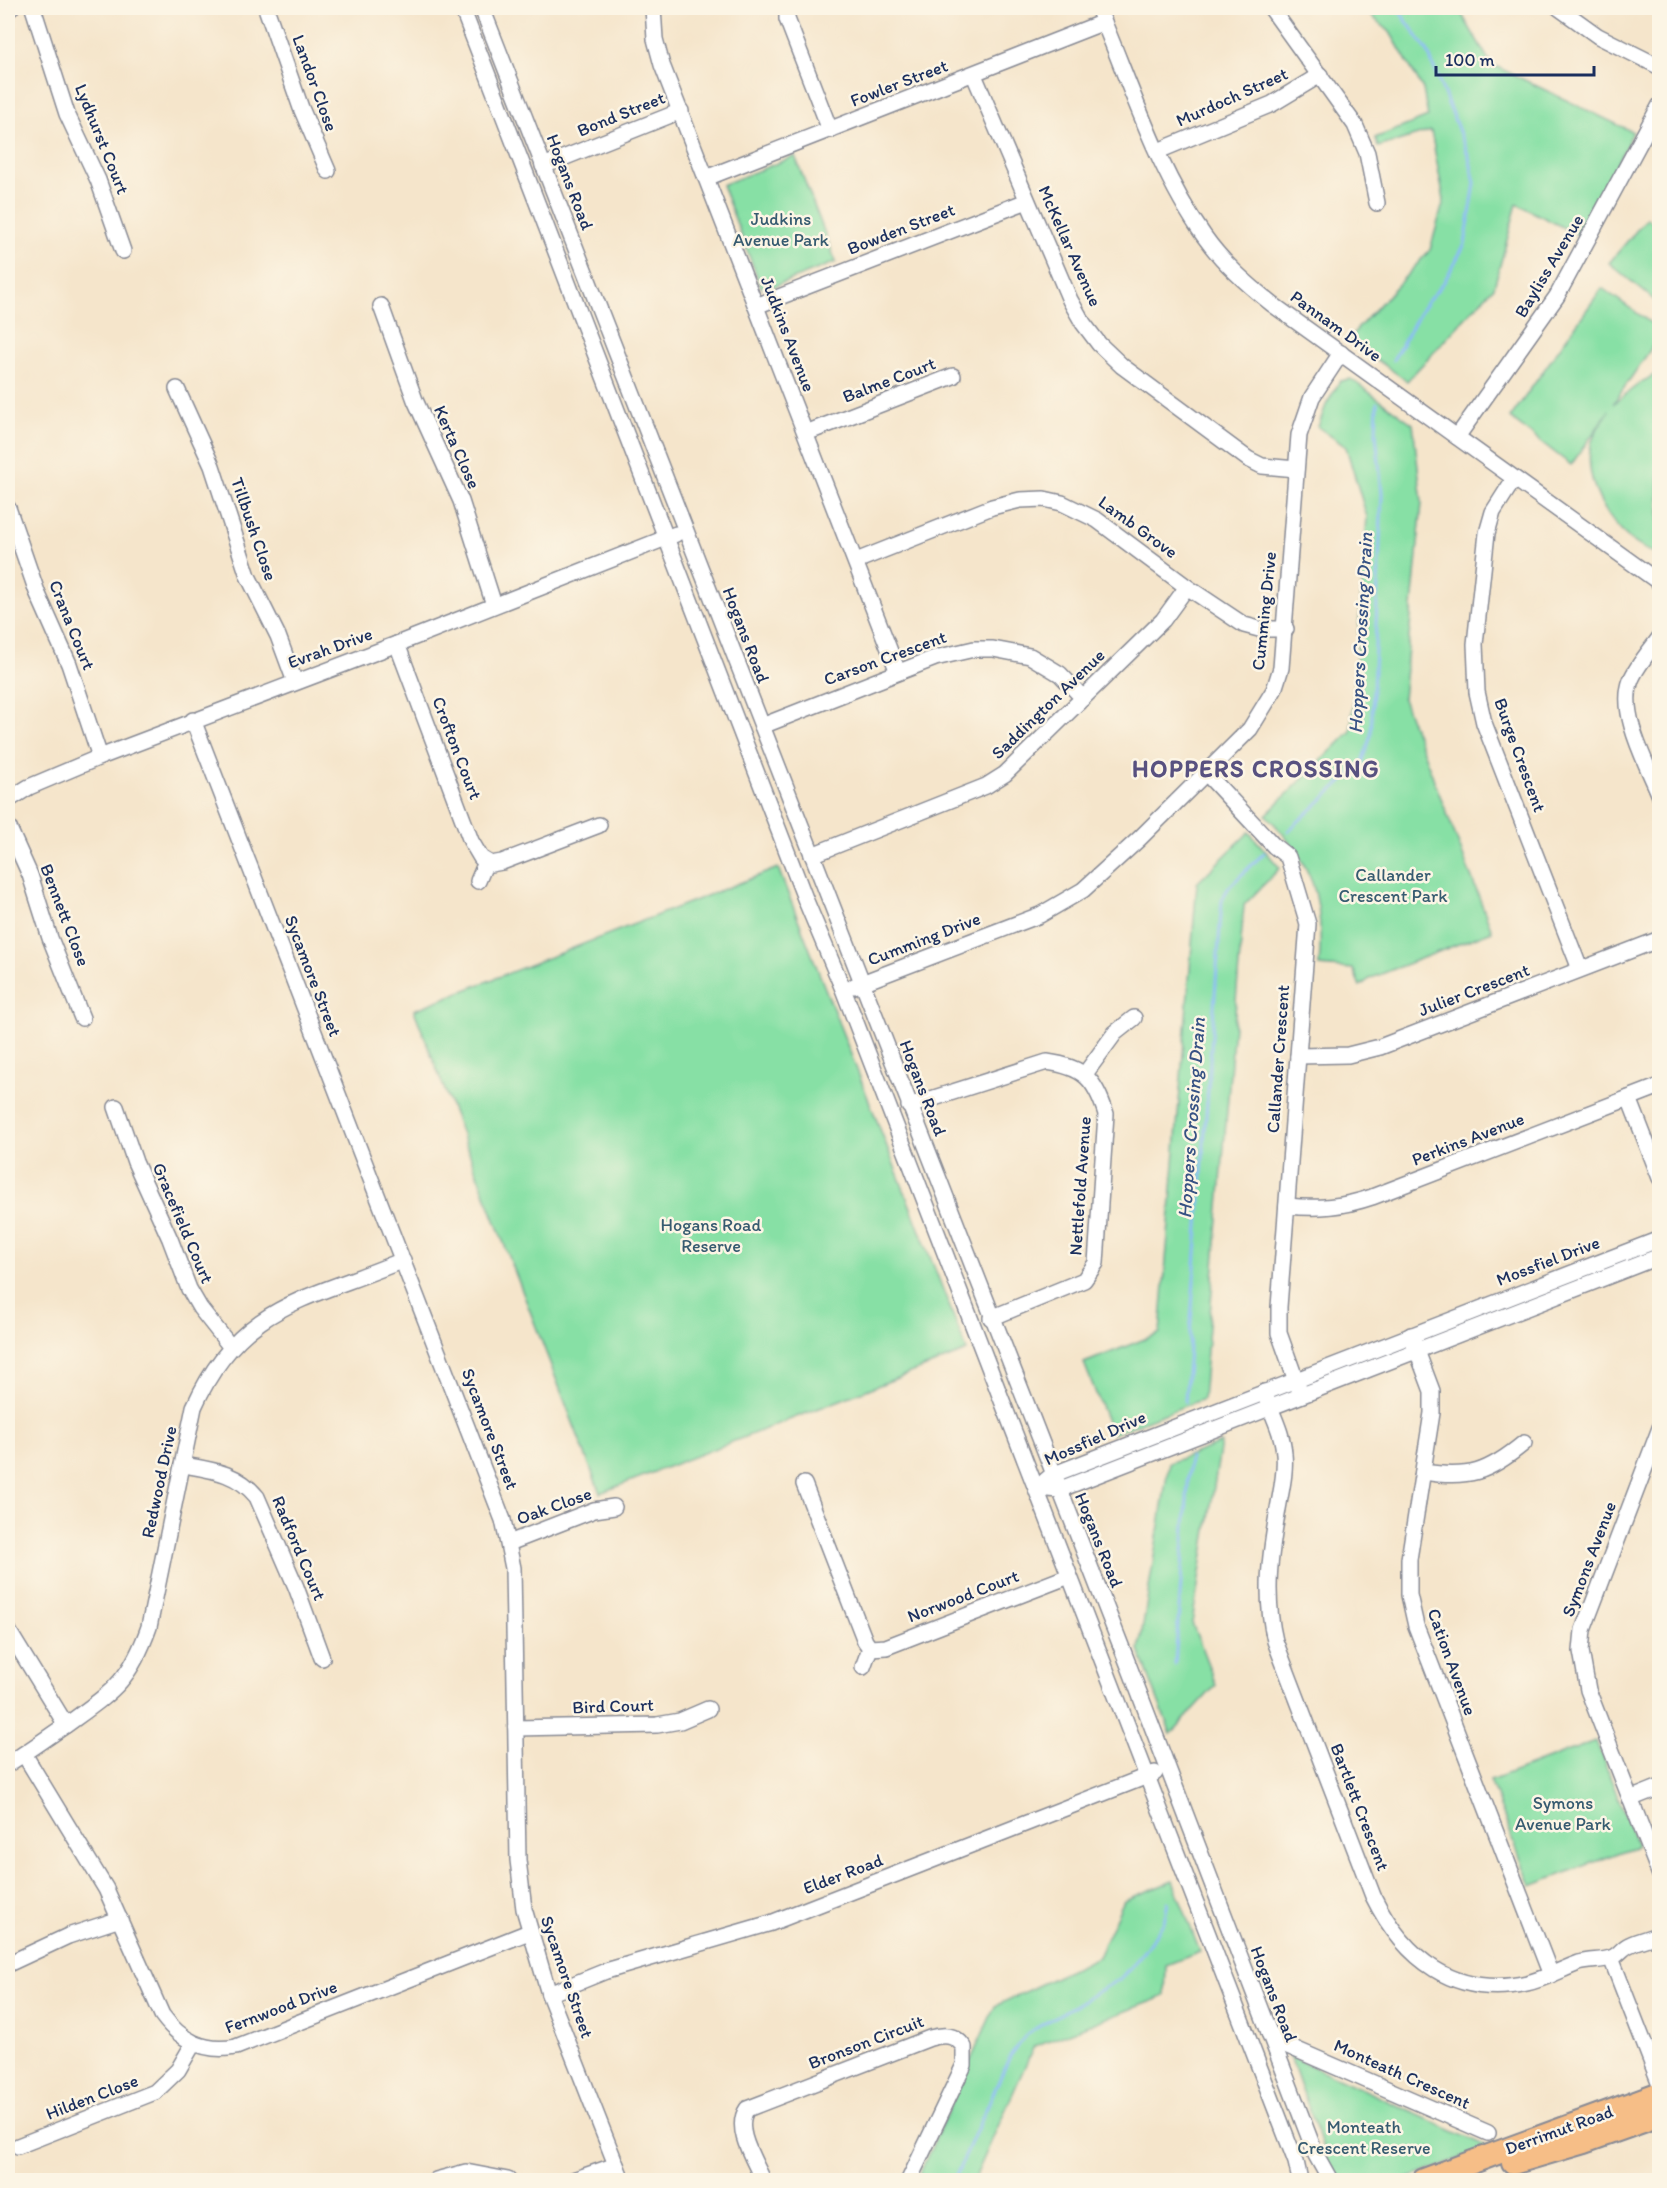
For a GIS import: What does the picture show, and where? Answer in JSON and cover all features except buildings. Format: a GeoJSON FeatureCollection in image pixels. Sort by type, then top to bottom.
{"type":"FeatureCollection","features":[{"type":"Feature","properties":{"kind":"highway","name":"Derrimut Road"},"geometry":{"type":"LineString","coordinates":[[1424,2181],[1659,2093]]}},
{"type":"Feature","properties":{"kind":"highway","name":"Derrimut Road"},"geometry":{"type":"LineString","coordinates":[[1466,2181],[1659,2115]]}},
{"type":"Feature","properties":{"kind":"street","name":"Lydhurst Court"},"geometry":{"type":"LineString","coordinates":[[33,8],[67,114],[98,180],[123,252]]}},
{"type":"Feature","properties":{"kind":"street","name":"Landor Close"},"geometry":{"type":"LineString","coordinates":[[266,8],[301,108],[328,171]]}},
{"type":"Feature","properties":{"kind":"street","name":"Hogans Road"},"geometry":{"type":"LineString","coordinates":[[462,8],[1296,2162],[1300,2181]]}},
{"type":"Feature","properties":{"kind":"street","name":"Hogans Road"},"geometry":{"type":"LineString","coordinates":[[482,8],[1058,1490],[1130,1669],[1316,2156],[1330,2181]]}},
{"type":"Feature","properties":{"kind":"street","name":"Judkins Avenue"},"geometry":{"type":"LineString","coordinates":[[653,8],[657,47],[898,672]]}},
{"type":"Feature","properties":{"kind":"street"},"geometry":{"type":"LineString","coordinates":[[787,8],[788,19],[830,130]]}},
{"type":"Feature","properties":{"kind":"street","name":"Pannam Drive"},"geometry":{"type":"LineString","coordinates":[[1098,8],[1180,199],[1204,237],[1231,268],[1265,298],[1659,583]]}},
{"type":"Feature","properties":{"kind":"street"},"geometry":{"type":"LineString","coordinates":[[1271,8],[1345,109],[1364,142],[1377,203]]}},
{"type":"Feature","properties":{"kind":"street"},"geometry":{"type":"LineString","coordinates":[[1559,8],[1598,36],[1659,68]]}},
{"type":"Feature","properties":{"kind":"street","name":"Fowler Street"},"geometry":{"type":"LineString","coordinates":[[706,178],[974,75],[1104,22]]}},
{"type":"Feature","properties":{"kind":"street","name":"McKellar Avenue"},"geometry":{"type":"LineString","coordinates":[[974,75],[1070,300],[1099,344],[1143,384],[1248,459],[1262,466],[1296,469]]}},
{"type":"Feature","properties":{"kind":"street","name":"Murdoch Street"},"geometry":{"type":"LineString","coordinates":[[1158,152],[1272,104],[1320,75]]}},
{"type":"Feature","properties":{"kind":"street","name":"Bayliss Avenue"},"geometry":{"type":"LineString","coordinates":[[1456,437],[1557,296],[1659,105]]}},
{"type":"Feature","properties":{"kind":"street","name":"Bond Street"},"geometry":{"type":"LineString","coordinates":[[543,166],[681,111]]}},
{"type":"Feature","properties":{"kind":"street","name":"Bowden Street"},"geometry":{"type":"LineString","coordinates":[[756,306],[1027,201]]}},
{"type":"Feature","properties":{"kind":"street","name":"Kerta Close"},"geometry":{"type":"LineString","coordinates":[[381,306],[415,400],[461,501],[494,605]]}},
{"type":"Feature","properties":{"kind":"street","name":"Cumming Drive"},"geometry":{"type":"LineString","coordinates":[[843,989],[862,984],[1015,925],[1062,903],[1103,874],[1250,729],[1263,712],[1281,668],[1286,629],[1299,435],[1312,397],[1341,353]]}},
{"type":"Feature","properties":{"kind":"street","name":"Balme Court"},"geometry":{"type":"LineString","coordinates":[[806,433],[953,376]]}},
{"type":"Feature","properties":{"kind":"street","name":"Tillbush Close"},"geometry":{"type":"LineString","coordinates":[[177,389],[212,466],[248,576],[278,636],[295,682]]}},
{"type":"Feature","properties":{"kind":"street","name":"Burge Crescent"},"geometry":{"type":"LineString","coordinates":[[1514,479],[1493,512],[1486,533],[1475,644],[1477,693],[1484,723],[1580,969]]}},
{"type":"Feature","properties":{"kind":"street","name":"Lamb Grove"},"geometry":{"type":"LineString","coordinates":[[856,561],[992,507],[1020,500],[1044,499],[1062,503],[1098,520],[1187,587],[1244,625],[1259,629],[1286,629]]}},
{"type":"Feature","properties":{"kind":"street","name":"Crana Court"},"geometry":{"type":"LineString","coordinates":[[8,508],[37,592],[69,664],[100,756]]}},
{"type":"Feature","properties":{"kind":"street","name":"Evrah Drive"},"geometry":{"type":"LineString","coordinates":[[8,800],[29,787],[100,756],[397,644],[685,530]]}},
{"type":"Feature","properties":{"kind":"street","name":"Saddington Avenue"},"geometry":{"type":"LineString","coordinates":[[812,855],[986,786],[1005,774],[1163,620],[1187,587]]}},
{"type":"Feature","properties":{"kind":"street"},"geometry":{"type":"LineString","coordinates":[[1659,637],[1634,673],[1628,692],[1631,723],[1659,796]]}},
{"type":"Feature","properties":{"kind":"street","name":"Crofton Court"},"geometry":{"type":"LineString","coordinates":[[397,644],[471,841],[486,862]]}},
{"type":"Feature","properties":{"kind":"street","name":"Carson Crescent"},"geometry":{"type":"LineString","coordinates":[[762,726],[955,651],[993,648],[1030,656],[1046,664],[1083,698]]}},
{"type":"Feature","properties":{"kind":"street","name":"Sycamore Street"},"geometry":{"type":"LineString","coordinates":[[193,720],[497,1503],[509,1543],[514,1596],[519,1860],[528,1932],[549,1994],[622,2181]]}},
{"type":"Feature","properties":{"kind":"street","name":"Callander Crescent"},"geometry":{"type":"LineString","coordinates":[[1206,773],[1274,846],[1288,857],[1298,884],[1308,924],[1279,1333],[1301,1395]]}},
{"type":"Feature","properties":{"kind":"street"},"geometry":{"type":"LineString","coordinates":[[478,880],[486,862],[494,864],[502,862],[598,825]]}},
{"type":"Feature","properties":{"kind":"street","name":"Bennett Close"},"geometry":{"type":"LineString","coordinates":[[8,826],[30,874],[50,939],[82,1018]]}},
{"type":"Feature","properties":{"kind":"street"},"geometry":{"type":"LineString","coordinates":[[806,901],[823,886]]}},
{"type":"Feature","properties":{"kind":"street","name":"Julier Crescent"},"geometry":{"type":"LineString","coordinates":[[1298,1056],[1348,1055],[1380,1047],[1659,939]]}},
{"type":"Feature","properties":{"kind":"street"},"geometry":{"type":"LineString","coordinates":[[909,1106],[1047,1062],[1066,1065],[1085,1074],[1115,1033],[1134,1018]]}},
{"type":"Feature","properties":{"kind":"street","name":"Nettlefold Avenue"},"geometry":{"type":"LineString","coordinates":[[991,1318],[1084,1280],[1096,1263],[1106,1114],[1099,1092],[1085,1074]]}},
{"type":"Feature","properties":{"kind":"street","name":"Perkins Avenue"},"geometry":{"type":"LineString","coordinates":[[1287,1206],[1316,1209],[1337,1207],[1363,1200],[1659,1086]]}},
{"type":"Feature","properties":{"kind":"street"},"geometry":{"type":"LineString","coordinates":[[1629,1098],[1659,1178]]}},
{"type":"Feature","properties":{"kind":"street","name":"Gracefield Court"},"geometry":{"type":"LineString","coordinates":[[116,1107],[135,1162],[170,1239],[189,1289],[200,1308],[230,1346]]}},
{"type":"Feature","properties":{"kind":"street"},"geometry":{"type":"LineString","coordinates":[[1655,1240],[1658,1260]]}},
{"type":"Feature","properties":{"kind":"street","name":"Mossfiel Drive"},"geometry":{"type":"LineString","coordinates":[[1036,1489],[1058,1490],[1301,1395],[1414,1343],[1655,1240]]}},
{"type":"Feature","properties":{"kind":"street","name":"Redwood Drive"},"geometry":{"type":"LineString","coordinates":[[8,1764],[108,1696],[140,1652],[148,1627],[184,1465],[194,1407],[205,1383],[230,1346],[253,1326],[287,1305],[403,1260]]}},
{"type":"Feature","properties":{"kind":"street","name":"Mossfiel Drive"},"geometry":{"type":"LineString","coordinates":[[1036,1489],[1052,1474],[1296,1380],[1414,1343],[1658,1260]]}},
{"type":"Feature","properties":{"kind":"street","name":"Cation Avenue"},"geometry":{"type":"LineString","coordinates":[[1414,1343],[1431,1391],[1432,1413],[1408,1569],[1408,1594],[1416,1626],[1551,1975]]}},
{"type":"Feature","properties":{"kind":"street","name":"Bartlett Crescent"},"geometry":{"type":"LineString","coordinates":[[1264,1392],[1284,1454],[1284,1476],[1268,1570],[1268,1614],[1275,1641],[1373,1896],[1386,1922],[1402,1943],[1422,1962],[1455,1979],[1474,1985],[1512,1986],[1551,1975],[1593,1959],[1611,1958],[1627,1946],[1659,1934]]}},
{"type":"Feature","properties":{"kind":"street","name":"Symons Avenue"},"geometry":{"type":"LineString","coordinates":[[1659,1428],[1583,1630],[1581,1651],[1588,1690],[1659,1875]]}},
{"type":"Feature","properties":{"kind":"street"},"geometry":{"type":"LineString","coordinates":[[1423,1472],[1462,1476],[1496,1464],[1524,1443]]}},
{"type":"Feature","properties":{"kind":"street","name":"Radford Court"},"geometry":{"type":"LineString","coordinates":[[184,1465],[235,1477],[248,1485],[257,1497],[296,1587],[322,1658]]}},
{"type":"Feature","properties":{"kind":"street"},"geometry":{"type":"LineString","coordinates":[[804,1484],[865,1641],[870,1648],[863,1667]]}},
{"type":"Feature","properties":{"kind":"street","name":"Oak Close"},"geometry":{"type":"LineString","coordinates":[[509,1543],[594,1510],[614,1507]]}},
{"type":"Feature","properties":{"kind":"street","name":"Norwood Court"},"geometry":{"type":"LineString","coordinates":[[870,1648],[886,1647],[1069,1576]]}},
{"type":"Feature","properties":{"kind":"street"},"geometry":{"type":"LineString","coordinates":[[8,1630],[66,1725]]}},
{"type":"Feature","properties":{"kind":"street","name":"Bird Court"},"geometry":{"type":"LineString","coordinates":[[516,1728],[657,1725],[680,1720],[708,1709]]}},
{"type":"Feature","properties":{"kind":"street","name":"Fernwood Drive"},"geometry":{"type":"LineString","coordinates":[[24,1754],[91,1863],[120,1918],[162,2015],[173,2030],[193,2044],[222,2050],[236,2047],[528,1932]]}},
{"type":"Feature","properties":{"kind":"street","name":"Elder Road"},"geometry":{"type":"LineString","coordinates":[[549,1994],[606,1971],[771,1923],[1166,1768]]}},
{"type":"Feature","properties":{"kind":"street"},"geometry":{"type":"LineString","coordinates":[[1630,1798],[1659,1787]]}},
{"type":"Feature","properties":{"kind":"street"},"geometry":{"type":"LineString","coordinates":[[8,1964],[68,1936],[120,1918]]}},
{"type":"Feature","properties":{"kind":"street"},"geometry":{"type":"LineString","coordinates":[[1611,1958],[1659,2084]]}},
{"type":"Feature","properties":{"kind":"street","name":"Monteath Crescent"},"geometry":{"type":"LineString","coordinates":[[1269,2033],[1288,2046],[1488,2133]]}},
{"type":"Feature","properties":{"kind":"street","name":"Bronson Circuit"},"geometry":{"type":"LineString","coordinates":[[763,2181],[743,2133],[743,2115],[747,2109],[930,2038],[947,2035],[955,2037],[964,2047],[964,2065],[909,2181]]}},
{"type":"Feature","properties":{"kind":"street","name":"Hilden Close"},"geometry":{"type":"LineString","coordinates":[[18,2146],[155,2092],[178,2070],[193,2044]]}},
{"type":"Feature","properties":{"kind":"street"},"geometry":{"type":"LineString","coordinates":[[573,2181],[616,2165]]}},
{"type":"Feature","properties":{"kind":"street"},"geometry":{"type":"LineString","coordinates":[[436,2181],[466,2172],[508,2181]]}},
{"type":"Feature","properties":{"kind":"green space"},"geometry":{"type":"Polygon","coordinates":[[[1362,8],[1458,8],[1491,64],[1633,132],[1580,236],[1517,204],[1494,287],[1407,381],[1348,339],[1430,250],[1444,200],[1431,131],[1378,147],[1375,138],[1428,117],[1423,89],[1390,32],[1362,8]]]}},
{"type":"Feature","properties":{"kind":"green space","name":"Judkins Avenue Park"},"geometry":{"type":"Polygon","coordinates":[[[795,156],[836,262],[767,289],[761,287],[722,185],[795,156]]]}},
{"type":"Feature","properties":{"kind":"green space"},"geometry":{"type":"Polygon","coordinates":[[[1647,218],[1659,228],[1659,304],[1609,263],[1647,218]]]}},
{"type":"Feature","properties":{"kind":"green space"},"geometry":{"type":"Polygon","coordinates":[[[1602,288],[1659,329],[1659,337],[1613,404],[1640,383],[1659,372],[1659,554],[1643,548],[1615,524],[1596,491],[1591,473],[1590,455],[1594,434],[1609,411],[1571,465],[1510,418],[1602,288]]]}},
{"type":"Feature","properties":{"kind":"green space","name":"Callander Crescent Park"},"geometry":{"type":"Polygon","coordinates":[[[1351,379],[1413,424],[1422,503],[1403,699],[1492,931],[1371,978],[1360,986],[1353,969],[1319,966],[1320,921],[1312,883],[1295,850],[1266,815],[1351,731],[1367,517],[1346,447],[1318,427],[1326,405],[1340,381],[1351,379]]]}},
{"type":"Feature","properties":{"kind":"green space"},"geometry":{"type":"Polygon","coordinates":[[[1249,832],[1280,868],[1244,905],[1203,1399],[1112,1434],[1084,1363],[1160,1333],[1197,883],[1249,832]]]}},
{"type":"Feature","properties":{"kind":"green space","name":"Hogans Road Reserve"},"geometry":{"type":"Polygon","coordinates":[[[778,868],[967,1351],[600,1493],[414,1010],[778,868]]]}},
{"type":"Feature","properties":{"kind":"green space"},"geometry":{"type":"Polygon","coordinates":[[[1221,1443],[1192,1623],[1216,1685],[1171,1734],[1139,1650],[1169,1463],[1221,1443]]]}},
{"type":"Feature","properties":{"kind":"green space","name":"Symons Avenue Park"},"geometry":{"type":"Polygon","coordinates":[[[1596,1741],[1637,1846],[1531,1886],[1490,1781],[1596,1741]]]}},
{"type":"Feature","properties":{"kind":"green space"},"geometry":{"type":"Polygon","coordinates":[[[1173,1881],[1200,1952],[1166,1965],[1165,1996],[1034,2046],[974,2180],[917,2180],[995,2006],[1098,1957],[1124,1900],[1173,1881]]]}},
{"type":"Feature","properties":{"kind":"green space","name":"Monteath Crescent Reserve"},"geometry":{"type":"Polygon","coordinates":[[[1290,2056],[1490,2148],[1404,2180],[1334,2179],[1290,2056]]]}},
{"type":"Feature","properties":{"kind":"waterway","name":"Hoppers Crossing Drain"},"geometry":{"type":"LineString","coordinates":[[1393,360],[1423,307],[1444,282],[1465,244],[1475,183],[1469,157],[1427,50],[1397,8]]}},
{"type":"Feature","properties":{"kind":"waterway","name":"Hoppers Crossing Drain"},"geometry":{"type":"LineString","coordinates":[[1288,831],[1362,763],[1371,735],[1382,494],[1376,433],[1377,403]]}},
{"type":"Feature","properties":{"kind":"waterway","name":"Hoppers Crossing Drain"},"geometry":{"type":"LineString","coordinates":[[1185,1402],[1222,899],[1229,887],[1264,853]]}},
{"type":"Feature","properties":{"kind":"waterway","name":"Hoppers Crossing Drain"},"geometry":{"type":"LineString","coordinates":[[1175,1664],[1190,1457]]}},
{"type":"Feature","properties":{"kind":"waterway","name":"Hoppers Crossing Drain"},"geometry":{"type":"LineString","coordinates":[[954,2180],[1010,2056],[1028,2033],[1121,1978],[1164,1922],[1168,1902]]}},
{"type":"Feature","properties":{"kind":"district","name":"HOPPERS CROSSING"},"geometry":{"type":"Point","coordinates":[1256,768]}}]}
